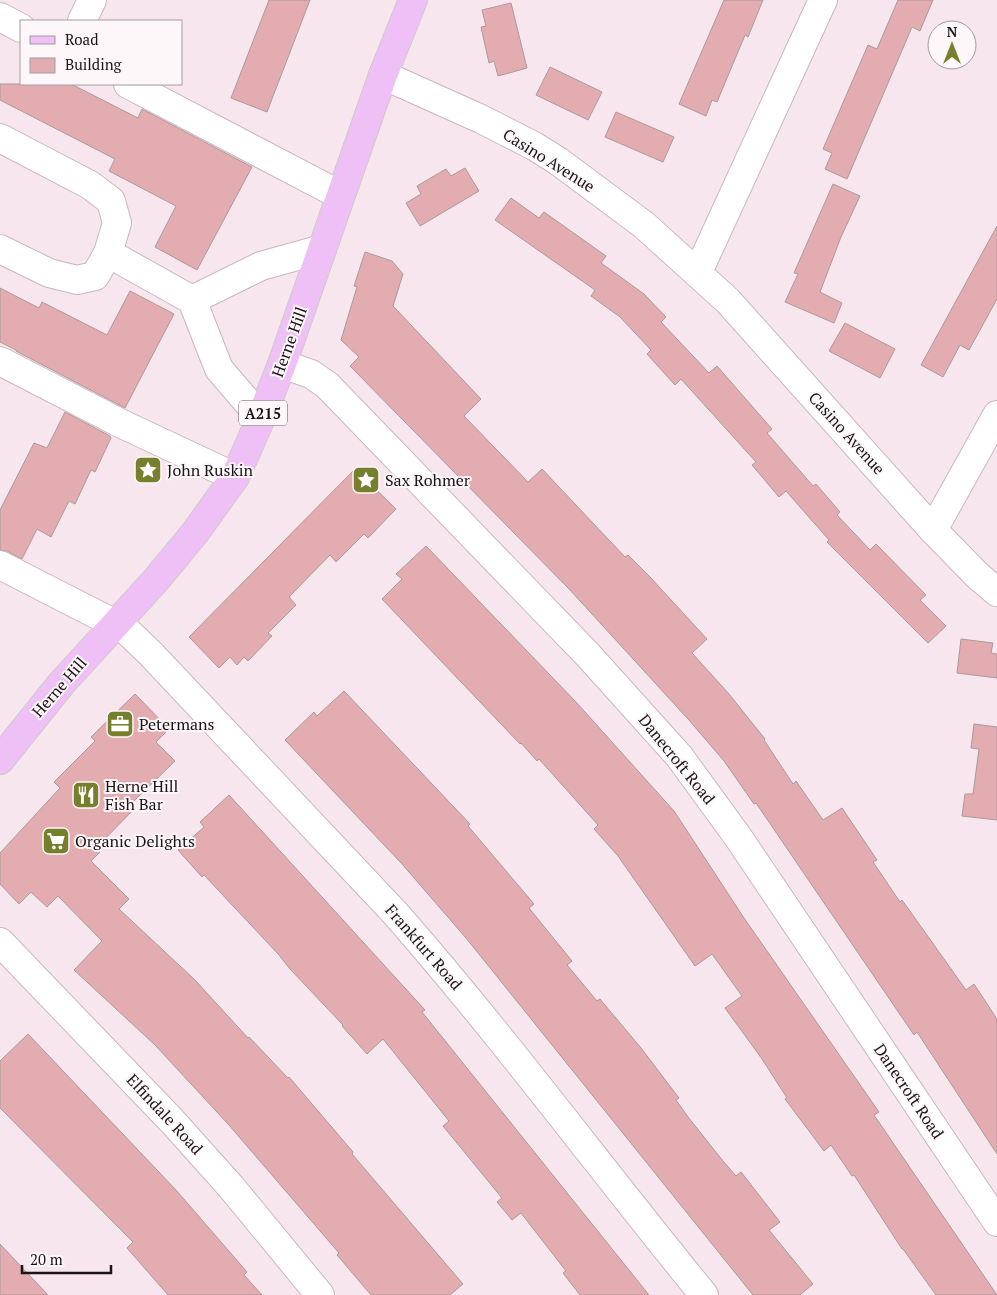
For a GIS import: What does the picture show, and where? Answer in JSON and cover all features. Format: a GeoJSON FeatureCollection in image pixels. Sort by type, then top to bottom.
{"type":"FeatureCollection","features":[{"type":"Feature","properties":{"kind":"main road","name":"Herne Hill"},"geometry":{"type":"LineString","coordinates":[[0,760],[48,700],[155,581],[194,534],[235,477],[282,364],[383,75],[413,0]]}},
{"type":"Feature","properties":{"kind":"street"},"geometry":{"type":"LineString","coordinates":[[82,20],[92,0]]}},
{"type":"Feature","properties":{"kind":"street"},"geometry":{"type":"LineString","coordinates":[[698,272],[823,0]]}},
{"type":"Feature","properties":{"kind":"street"},"geometry":{"type":"LineString","coordinates":[[0,17],[20,27]]}},
{"type":"Feature","properties":{"kind":"street","name":"Casino Avenue"},"geometry":{"type":"LineString","coordinates":[[383,75],[516,136],[542,151],[624,210],[698,272],[728,301],[933,530],[976,575],[997,592]]}},
{"type":"Feature","properties":{"kind":"street"},"geometry":{"type":"LineString","coordinates":[[130,85],[340,195]]}},
{"type":"Feature","properties":{"kind":"street"},"geometry":{"type":"LineString","coordinates":[[0,138],[90,185],[111,201],[117,223],[108,253],[96,276],[78,280],[49,273],[0,249]]}},
{"type":"Feature","properties":{"kind":"street"},"geometry":{"type":"LineString","coordinates":[[192,300],[261,266],[322,249]]}},
{"type":"Feature","properties":{"kind":"street"},"geometry":{"type":"LineString","coordinates":[[108,253],[192,300],[219,369],[261,418]]}},
{"type":"Feature","properties":{"kind":"street"},"geometry":{"type":"LineString","coordinates":[[0,361],[122,424],[235,477]]}},
{"type":"Feature","properties":{"kind":"street","name":"Danecroft Road"},"geometry":{"type":"LineString","coordinates":[[282,364],[311,374],[327,385],[588,655],[679,756],[738,837],[997,1222]]}},
{"type":"Feature","properties":{"kind":"street"},"geometry":{"type":"LineString","coordinates":[[933,530],[997,415]]}},
{"type":"Feature","properties":{"kind":"street","name":"Frankfurt Road"},"geometry":{"type":"LineString","coordinates":[[0,565],[125,629],[151,654],[413,933],[487,1021],[704,1295]]}},
{"type":"Feature","properties":{"kind":"street","name":"Elfindale Road"},"geometry":{"type":"LineString","coordinates":[[0,942],[172,1121],[232,1188],[320,1295]]}},
{"type":"Feature","properties":{"kind":"building"},"geometry":{"type":"Polygon","coordinates":[[[269,0],[310,0],[267,112],[231,98],[269,0]]]}},
{"type":"Feature","properties":{"kind":"building"},"geometry":{"type":"Polygon","coordinates":[[[724,0],[763,0],[748,37],[745,35],[717,102],[712,100],[706,116],[679,104],[724,0]]]}},
{"type":"Feature","properties":{"kind":"building"},"geometry":{"type":"Polygon","coordinates":[[[898,0],[933,0],[920,31],[912,27],[847,179],[825,169],[832,153],[823,149],[868,45],[877,49],[898,0]]]}},
{"type":"Feature","properties":{"kind":"building"},"geometry":{"type":"Polygon","coordinates":[[[511,3],[527,68],[498,76],[494,61],[489,63],[481,27],[486,26],[482,10],[511,3]]]}},
{"type":"Feature","properties":{"kind":"building"},"geometry":{"type":"Polygon","coordinates":[[[550,67],[602,92],[588,120],[536,95],[550,67]]]}},
{"type":"Feature","properties":{"kind":"building"},"geometry":{"type":"Polygon","coordinates":[[[0,84],[73,85],[138,118],[142,109],[252,167],[197,270],[155,247],[176,206],[109,171],[115,159],[0,100],[0,84]]]}},
{"type":"Feature","properties":{"kind":"building"},"geometry":{"type":"Polygon","coordinates":[[[616,112],[674,137],[663,162],[605,137],[616,112]]]}},
{"type":"Feature","properties":{"kind":"building"},"geometry":{"type":"Polygon","coordinates":[[[465,168],[479,191],[420,226],[406,203],[421,194],[417,186],[446,169],[451,176],[465,168]]]}},
{"type":"Feature","properties":{"kind":"building"},"geometry":{"type":"Polygon","coordinates":[[[833,184],[860,196],[841,237],[820,292],[842,303],[834,323],[785,302],[798,274],[794,273],[833,184]]]}},
{"type":"Feature","properties":{"kind":"building"},"geometry":{"type":"Polygon","coordinates":[[[511,198],[539,218],[544,212],[606,256],[601,263],[644,294],[666,317],[661,322],[709,373],[717,366],[772,429],[767,433],[813,486],[816,484],[840,512],[837,515],[870,550],[876,544],[926,595],[920,600],[946,626],[928,643],[827,542],[829,540],[786,491],[779,497],[752,465],[756,462],[681,379],[675,385],[647,354],[651,350],[620,317],[591,296],[595,290],[495,220],[511,198]]]}},
{"type":"Feature","properties":{"kind":"building"},"geometry":{"type":"Polygon","coordinates":[[[997,226],[997,299],[969,350],[960,345],[943,377],[921,365],[997,226]]]}},
{"type":"Feature","properties":{"kind":"building"},"geometry":{"type":"Polygon","coordinates":[[[365,252],[392,261],[403,274],[393,306],[481,399],[464,416],[528,482],[542,469],[625,557],[628,555],[650,577],[707,639],[692,653],[729,694],[765,739],[793,784],[796,781],[823,820],[842,808],[877,860],[873,862],[900,902],[902,900],[966,990],[974,984],[997,1019],[997,1154],[917,1032],[914,1035],[756,803],[754,804],[724,761],[570,590],[350,366],[359,357],[341,340],[357,287],[354,286],[365,252]]]}},
{"type":"Feature","properties":{"kind":"building"},"geometry":{"type":"Polygon","coordinates":[[[0,288],[39,308],[42,302],[107,335],[130,291],[174,314],[125,408],[0,342],[0,288]]]}},
{"type":"Feature","properties":{"kind":"building"},"geometry":{"type":"Polygon","coordinates":[[[845,323],[895,349],[880,378],[829,351],[845,323]]]}},
{"type":"Feature","properties":{"kind":"building"},"geometry":{"type":"Polygon","coordinates":[[[65,412],[111,438],[95,472],[91,470],[75,504],[69,501],[51,537],[37,529],[22,559],[7,551],[0,550],[0,510],[34,443],[47,448],[65,412]]]}},
{"type":"Feature","properties":{"kind":"building"},"geometry":{"type":"Polygon","coordinates":[[[355,469],[396,509],[368,538],[364,534],[336,562],[330,555],[289,597],[296,605],[268,633],[272,636],[248,661],[244,657],[237,665],[230,657],[219,668],[189,637],[355,469]]]}},
{"type":"Feature","properties":{"kind":"building"},"geometry":{"type":"Polygon","coordinates":[[[426,546],[576,702],[674,811],[744,918],[879,1112],[874,1115],[997,1295],[936,1295],[902,1249],[854,1175],[852,1176],[831,1145],[824,1151],[785,1099],[787,1098],[762,1059],[725,1008],[742,996],[712,954],[695,966],[618,856],[594,829],[598,825],[539,759],[537,761],[520,744],[382,599],[402,579],[396,574],[426,546]]]}},
{"type":"Feature","properties":{"kind":"building"},"geometry":{"type":"Polygon","coordinates":[[[961,639],[993,643],[991,653],[997,654],[997,678],[957,673],[961,639]]]}},
{"type":"Feature","properties":{"kind":"building"},"geometry":{"type":"Polygon","coordinates":[[[344,691],[470,824],[468,826],[534,904],[529,908],[572,961],[567,965],[597,1001],[600,999],[641,1048],[679,1098],[676,1100],[688,1117],[723,1161],[736,1176],[741,1172],[780,1222],[769,1230],[813,1284],[800,1295],[753,1295],[466,938],[402,864],[285,740],[314,712],[317,716],[344,691]]]}},
{"type":"Feature","properties":{"kind":"building"},"geometry":{"type":"Polygon","coordinates":[[[135,694],[169,729],[156,742],[175,761],[131,804],[135,808],[96,848],[100,852],[91,861],[129,899],[119,909],[195,980],[248,1038],[289,1077],[463,1284],[450,1295],[371,1295],[337,1255],[339,1253],[228,1124],[155,1045],[74,970],[102,941],[58,896],[47,907],[31,892],[19,904],[0,884],[0,853],[60,788],[54,782],[95,741],[91,737],[135,694]]]}},
{"type":"Feature","properties":{"kind":"building"},"geometry":{"type":"Polygon","coordinates":[[[974,724],[997,727],[997,820],[962,816],[965,794],[973,794],[979,749],[971,748],[974,724]]]}},
{"type":"Feature","properties":{"kind":"building"},"geometry":{"type":"Polygon","coordinates":[[[229,795],[425,1010],[422,1012],[649,1295],[580,1295],[563,1273],[566,1271],[521,1213],[512,1220],[497,1202],[502,1198],[443,1126],[449,1121],[383,1039],[367,1054],[279,955],[178,850],[204,827],[200,822],[229,795]]]}},
{"type":"Feature","properties":{"kind":"building"},"geometry":{"type":"Polygon","coordinates":[[[28,1034],[176,1190],[247,1272],[244,1275],[262,1295],[168,1295],[127,1248],[133,1242],[0,1108],[0,1061],[28,1034]]]}},
{"type":"Feature","properties":{"kind":"building"},"geometry":{"type":"Polygon","coordinates":[[[0,1244],[48,1295],[0,1295],[0,1244]]]}},
{"type":"Feature","properties":{"kind":"place","name":"John Ruskin"},"geometry":{"type":"Point","coordinates":[148,470]}},
{"type":"Feature","properties":{"kind":"place","name":"Sax Rohmer"},"geometry":{"type":"Point","coordinates":[366,480]}},
{"type":"Feature","properties":{"kind":"place","name":"Petermans"},"geometry":{"type":"Point","coordinates":[120,724]}},
{"type":"Feature","properties":{"kind":"place","name":"Herne Hill Fish Bar"},"geometry":{"type":"Point","coordinates":[86,795]}},
{"type":"Feature","properties":{"kind":"place","name":"Organic Delights"},"geometry":{"type":"Point","coordinates":[56,841]}}]}
